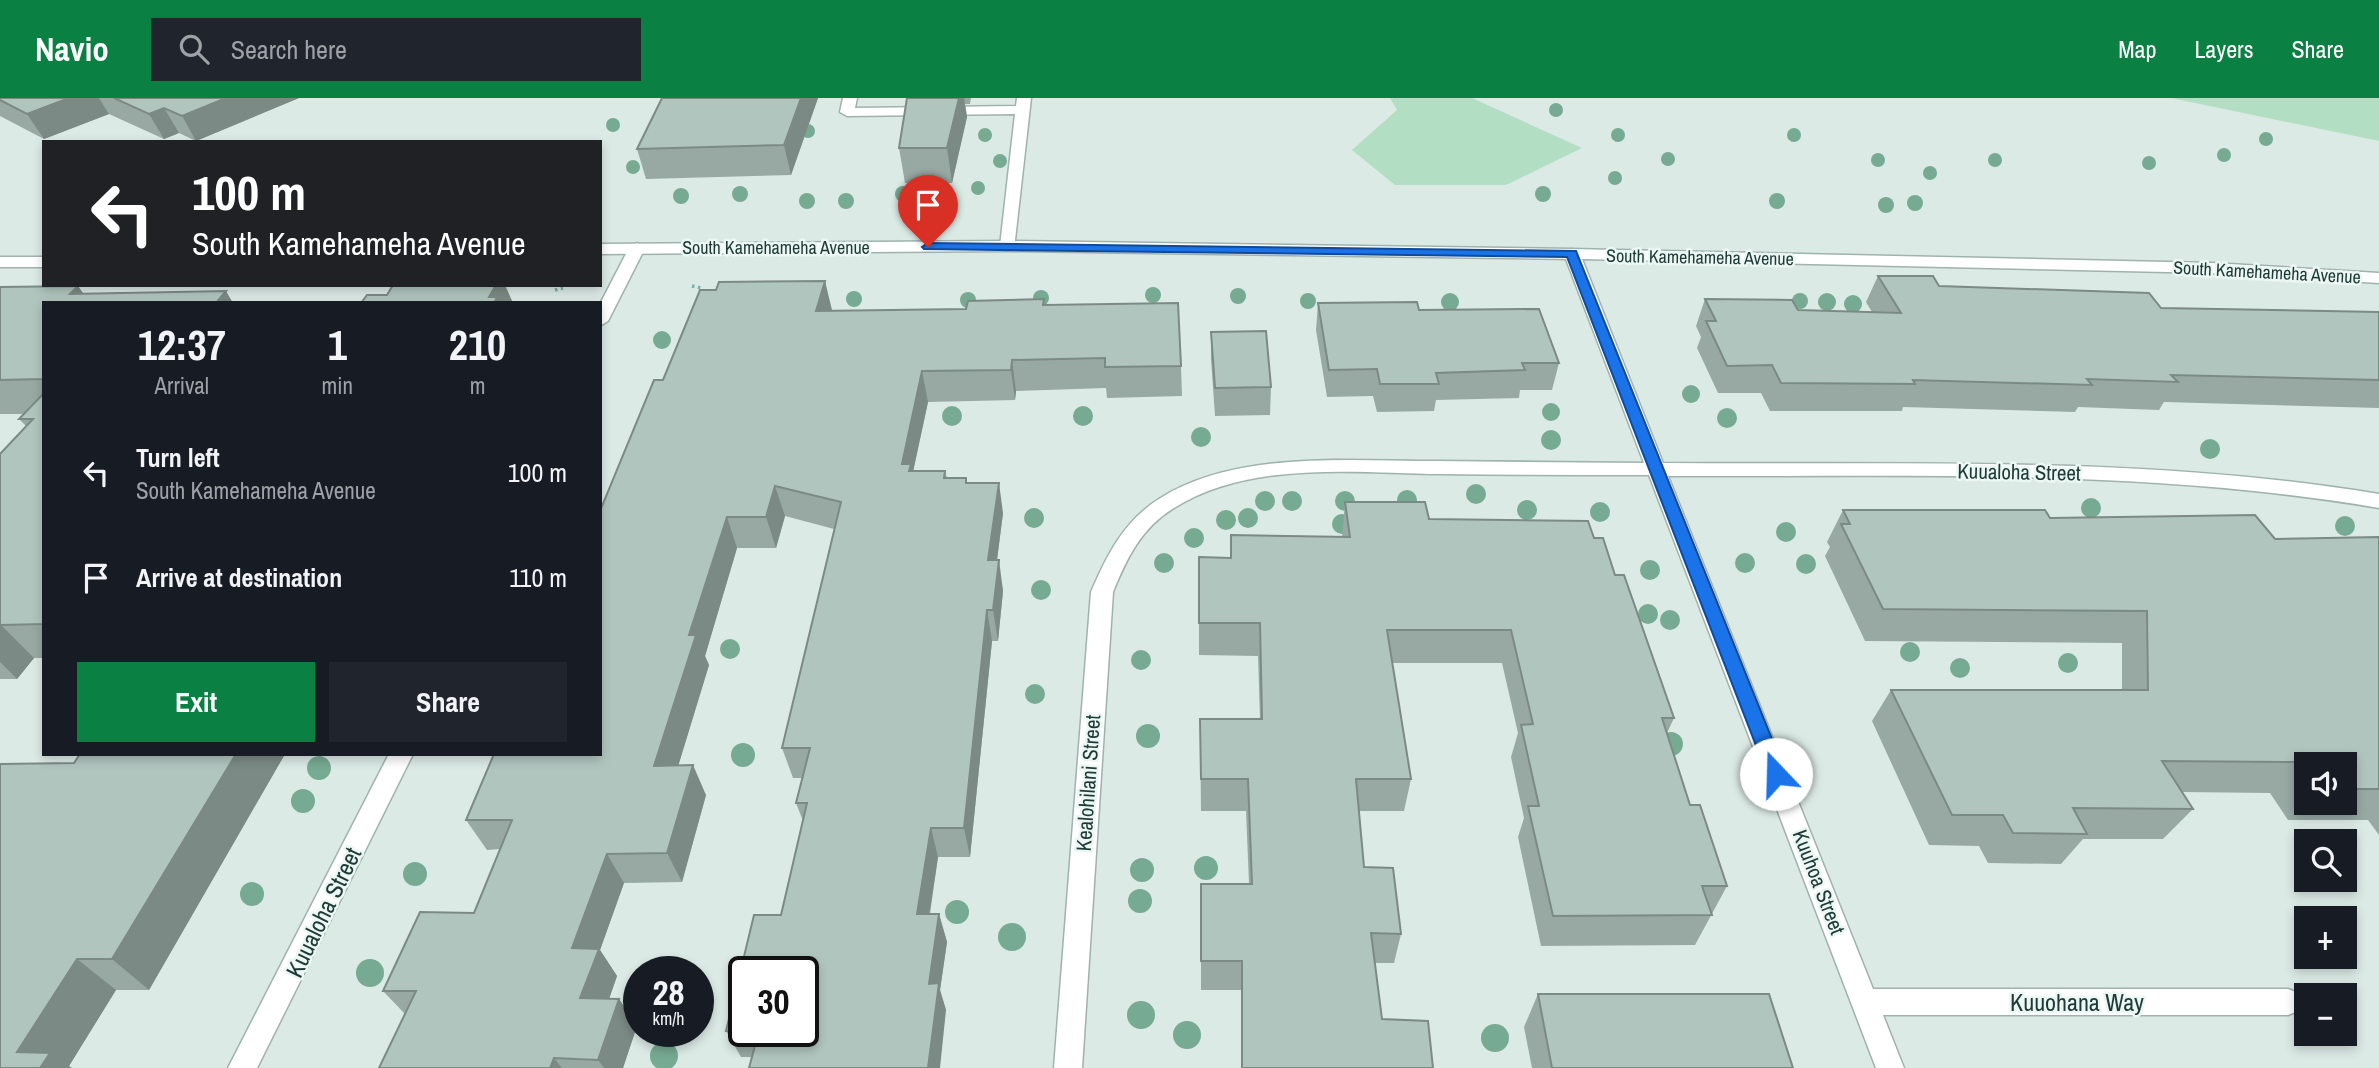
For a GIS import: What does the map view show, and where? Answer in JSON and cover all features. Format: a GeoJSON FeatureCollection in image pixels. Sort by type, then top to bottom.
{"type":"FeatureCollection","features":[{"type":"Feature","properties":{"kind":"street"},"geometry":{"type":"LineString","coordinates":[[850,98],[846,112],[1023,104],[1007,246]]}},
{"type":"Feature","properties":{"kind":"street","name":"South Kamehameha Avenue"},"geometry":{"type":"LineString","coordinates":[[602,249],[1007,246],[1572,254],[2212,268],[2379,278]]}},
{"type":"Feature","properties":{"kind":"street"},"geometry":{"type":"LineString","coordinates":[[602,317],[637,248]]}},
{"type":"Feature","properties":{"kind":"street","name":"Kuuhoa Street"},"geometry":{"type":"LineString","coordinates":[[1572,254],[1890,1068]]}},
{"type":"Feature","properties":{"kind":"street"},"geometry":{"type":"LineString","coordinates":[[0,262],[42,261]]}},
{"type":"Feature","properties":{"kind":"street","name":"Kuualoha Street"},"geometry":{"type":"LineString","coordinates":[[1153,514],[1180,496],[1225,479],[1280,468],[2066,472],[2296,487],[2379,501]]}},
{"type":"Feature","properties":{"kind":"street","name":"Kealohilani Street"},"geometry":{"type":"LineString","coordinates":[[1068,1068],[1102,592],[1125,543],[1153,514]]}},
{"type":"Feature","properties":{"kind":"street","name":"Kuualoha Street"},"geometry":{"type":"LineString","coordinates":[[242,1068],[285,988],[400,756]]}},
{"type":"Feature","properties":{"kind":"street","name":"Kuuohana Way"},"geometry":{"type":"LineString","coordinates":[[1866,1002],[2288,1002]]}},
{"type":"Feature","properties":{"kind":"path"},"geometry":{"type":"LineString","coordinates":[[692,286],[701,288]]}},
{"type":"Feature","properties":{"kind":"path"},"geometry":{"type":"LineString","coordinates":[[555,290],[563,288]]}},
{"type":"Feature","properties":{"kind":"green space"},"geometry":{"type":"Polygon","coordinates":[[[1390,98],[1472,98],[1582,148],[1506,185],[1395,185],[1352,150],[1397,110],[1390,98]]]}},
{"type":"Feature","properties":{"kind":"green space"},"geometry":{"type":"Polygon","coordinates":[[[2171,98],[2379,98],[2379,141],[2171,98]]]}},
{"type":"Feature","properties":{"kind":"building"},"geometry":{"type":"Polygon","coordinates":[[[0,98],[69,98],[27,114],[0,98]]]}},
{"type":"Feature","properties":{"kind":"building"},"geometry":{"type":"Polygon","coordinates":[[[114,98],[226,98],[182,116],[164,108],[149,114],[114,98]]]}},
{"type":"Feature","properties":{"kind":"building"},"geometry":{"type":"Polygon","coordinates":[[[662,98],[801,98],[784,145],[637,149],[662,98]]]}},
{"type":"Feature","properties":{"kind":"building"},"geometry":{"type":"Polygon","coordinates":[[[907,98],[959,98],[947,148],[899,148],[907,98]]]}},
{"type":"Feature","properties":{"kind":"building"},"geometry":{"type":"Polygon","coordinates":[[[1878,276],[1933,276],[1939,286],[2149,293],[2161,308],[2379,312],[2379,380],[2171,375],[2178,382],[2087,379],[2092,385],[1913,380],[1915,384],[1781,383],[1772,365],[1727,366],[1706,321],[1716,321],[1705,299],[1792,300],[1798,310],[1901,313],[1878,276]]]}},
{"type":"Feature","properties":{"kind":"building"},"geometry":{"type":"Polygon","coordinates":[[[825,281],[816,311],[966,309],[968,301],[1044,299],[1043,305],[1178,303],[1181,366],[1105,367],[1105,358],[1012,360],[1011,370],[922,371],[902,464],[911,464],[909,471],[945,471],[944,478],[966,478],[966,483],[999,483],[988,560],[999,560],[993,610],[987,610],[964,828],[931,828],[917,914],[939,914],[929,984],[939,983],[928,1068],[749,1068],[755,1047],[819,1047],[819,956],[744,956],[754,915],[781,915],[807,803],[796,803],[810,748],[782,748],[841,502],[775,486],[766,517],[727,517],[689,635],[696,635],[654,766],[693,765],[667,853],[607,854],[572,948],[599,949],[580,998],[619,999],[598,1060],[554,1058],[550,1068],[379,1068],[416,991],[383,991],[420,912],[474,913],[512,820],[466,820],[493,756],[602,756],[602,506],[654,380],[663,380],[700,290],[716,290],[719,282],[825,281]]]}},
{"type":"Feature","properties":{"kind":"building"},"geometry":{"type":"Polygon","coordinates":[[[0,287],[77,287],[70,294],[226,291],[218,301],[42,301],[42,379],[0,380],[0,287]]]}},
{"type":"Feature","properties":{"kind":"building"},"geometry":{"type":"Polygon","coordinates":[[[392,287],[495,287],[489,297],[497,297],[495,301],[362,301],[367,295],[387,295],[392,287]]]}},
{"type":"Feature","properties":{"kind":"building"},"geometry":{"type":"Polygon","coordinates":[[[1417,302],[1419,310],[1539,309],[1559,363],[1522,363],[1525,370],[1436,373],[1439,384],[1380,384],[1377,369],[1329,370],[1318,303],[1417,302]]]}},
{"type":"Feature","properties":{"kind":"building"},"geometry":{"type":"Polygon","coordinates":[[[1266,331],[1271,387],[1215,388],[1211,332],[1266,331]]]}},
{"type":"Feature","properties":{"kind":"building"},"geometry":{"type":"Polygon","coordinates":[[[42,395],[42,624],[0,626],[0,454],[33,419],[19,419],[42,395]]]}},
{"type":"Feature","properties":{"kind":"building"},"geometry":{"type":"Polygon","coordinates":[[[1345,502],[1425,502],[1429,519],[1588,521],[1594,538],[1603,538],[1615,575],[1624,575],[1674,718],[1662,718],[1690,805],[1700,805],[1727,886],[1702,886],[1712,915],[1553,916],[1528,806],[1539,806],[1521,725],[1533,724],[1511,630],[1387,630],[1411,779],[1356,779],[1364,867],[1393,868],[1401,934],[1371,933],[1382,1019],[1428,1021],[1433,1068],[1242,1068],[1242,961],[1201,961],[1201,884],[1252,884],[1248,779],[1201,779],[1200,719],[1262,719],[1260,623],[1199,623],[1199,557],[1231,558],[1231,535],[1350,537],[1345,502]]]}},
{"type":"Feature","properties":{"kind":"building"},"geometry":{"type":"Polygon","coordinates":[[[1843,510],[2045,510],[2050,518],[2255,515],[2275,539],[2379,537],[2379,789],[2357,789],[2357,752],[2294,752],[2294,762],[2162,761],[2193,809],[2073,808],[2087,834],[2013,833],[2003,815],[1952,815],[1891,690],[2148,690],[2147,611],[1883,609],[1841,524],[1850,524],[1843,510]]]}},
{"type":"Feature","properties":{"kind":"building"},"geometry":{"type":"Polygon","coordinates":[[[79,756],[235,756],[112,959],[77,959],[17,1052],[50,1053],[40,1068],[0,1068],[0,764],[74,763],[79,756]]]}},
{"type":"Feature","properties":{"kind":"building"},"geometry":{"type":"Polygon","coordinates":[[[1538,994],[1769,994],[1793,1068],[1552,1068],[1538,994]]]}},
{"type":"Feature","properties":{"kind":"route"},"geometry":{"type":"LineString","coordinates":[[928,247],[1572,254],[1776,774]]}}]}
